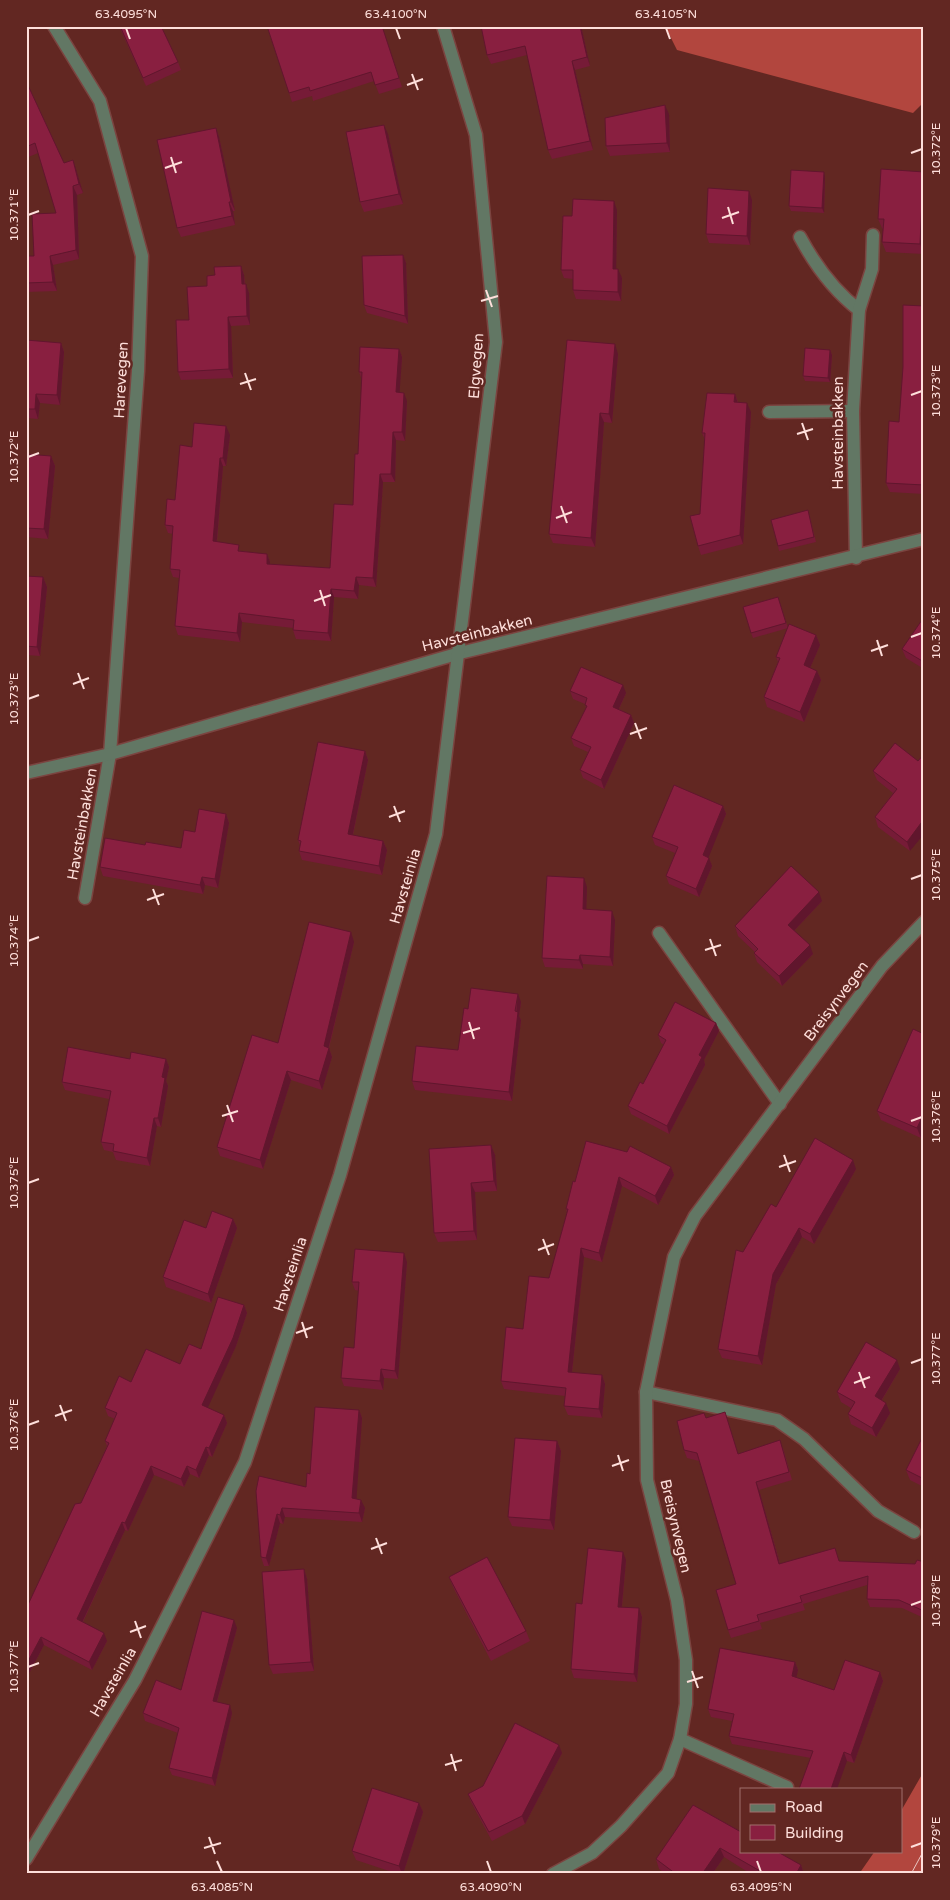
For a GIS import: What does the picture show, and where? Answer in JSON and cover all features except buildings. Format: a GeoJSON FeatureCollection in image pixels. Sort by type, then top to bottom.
{"type":"FeatureCollection","features":[{"type":"Feature","properties":{"kind":"street","name":"Harevegen"},"geometry":{"type":"LineString","coordinates":[[54,26],[100,101],[142,256],[138,381],[110,754]]}},
{"type":"Feature","properties":{"kind":"street","name":"Elgvegen"},"geometry":{"type":"LineString","coordinates":[[443,26],[476,135],[496,342],[460,652]]}},
{"type":"Feature","properties":{"kind":"street","name":"Havsteinbakken"},"geometry":{"type":"LineString","coordinates":[[856,558],[852,411],[859,310],[872,269],[873,235]]}},
{"type":"Feature","properties":{"kind":"street"},"geometry":{"type":"LineString","coordinates":[[800,237],[813,262],[841,296],[859,310]]}},
{"type":"Feature","properties":{"kind":"street"},"geometry":{"type":"LineString","coordinates":[[769,412],[852,411]]}},
{"type":"Feature","properties":{"kind":"street","name":"Havsteinbakken"},"geometry":{"type":"LineString","coordinates":[[26,773],[110,754],[460,652],[856,558],[924,539]]}},
{"type":"Feature","properties":{"kind":"street","name":"Havsteinlia"},"geometry":{"type":"LineString","coordinates":[[26,1859],[135,1680],[245,1462],[340,1175],[436,834],[460,652]]}},
{"type":"Feature","properties":{"kind":"street","name":"Havsteinbakken"},"geometry":{"type":"LineString","coordinates":[[85,898],[110,754]]}},
{"type":"Feature","properties":{"kind":"street","name":"Breisynvegen"},"geometry":{"type":"LineString","coordinates":[[552,1874],[592,1853],[621,1826],[668,1773],[680,1739],[686,1704],[686,1660],[677,1600],[648,1480],[646,1392],[674,1257],[695,1216],[882,966],[924,922]]}},
{"type":"Feature","properties":{"kind":"street"},"geometry":{"type":"LineString","coordinates":[[659,933],[780,1104]]}},
{"type":"Feature","properties":{"kind":"street"},"geometry":{"type":"LineString","coordinates":[[646,1392],[777,1420],[804,1439],[878,1511],[914,1532]]}},
{"type":"Feature","properties":{"kind":"street"},"geometry":{"type":"LineString","coordinates":[[680,1739],[787,1787]]}},
{"type":"Feature","properties":{"kind":"shaded area"},"geometry":{"type":"Polygon","coordinates":[[[665,26],[924,26],[924,102],[913,113],[677,50],[665,26]]]}},
{"type":"Feature","properties":{"kind":"shaded area"},"geometry":{"type":"Polygon","coordinates":[[[924,1771],[924,1874],[859,1874],[874,1852],[902,1852],[902,1809],[924,1771]]]}},
{"type":"Feature","properties":{"kind":"tram line"},"geometry":{"type":"LineString","coordinates":[[911,1874],[924,1850]]}}]}
